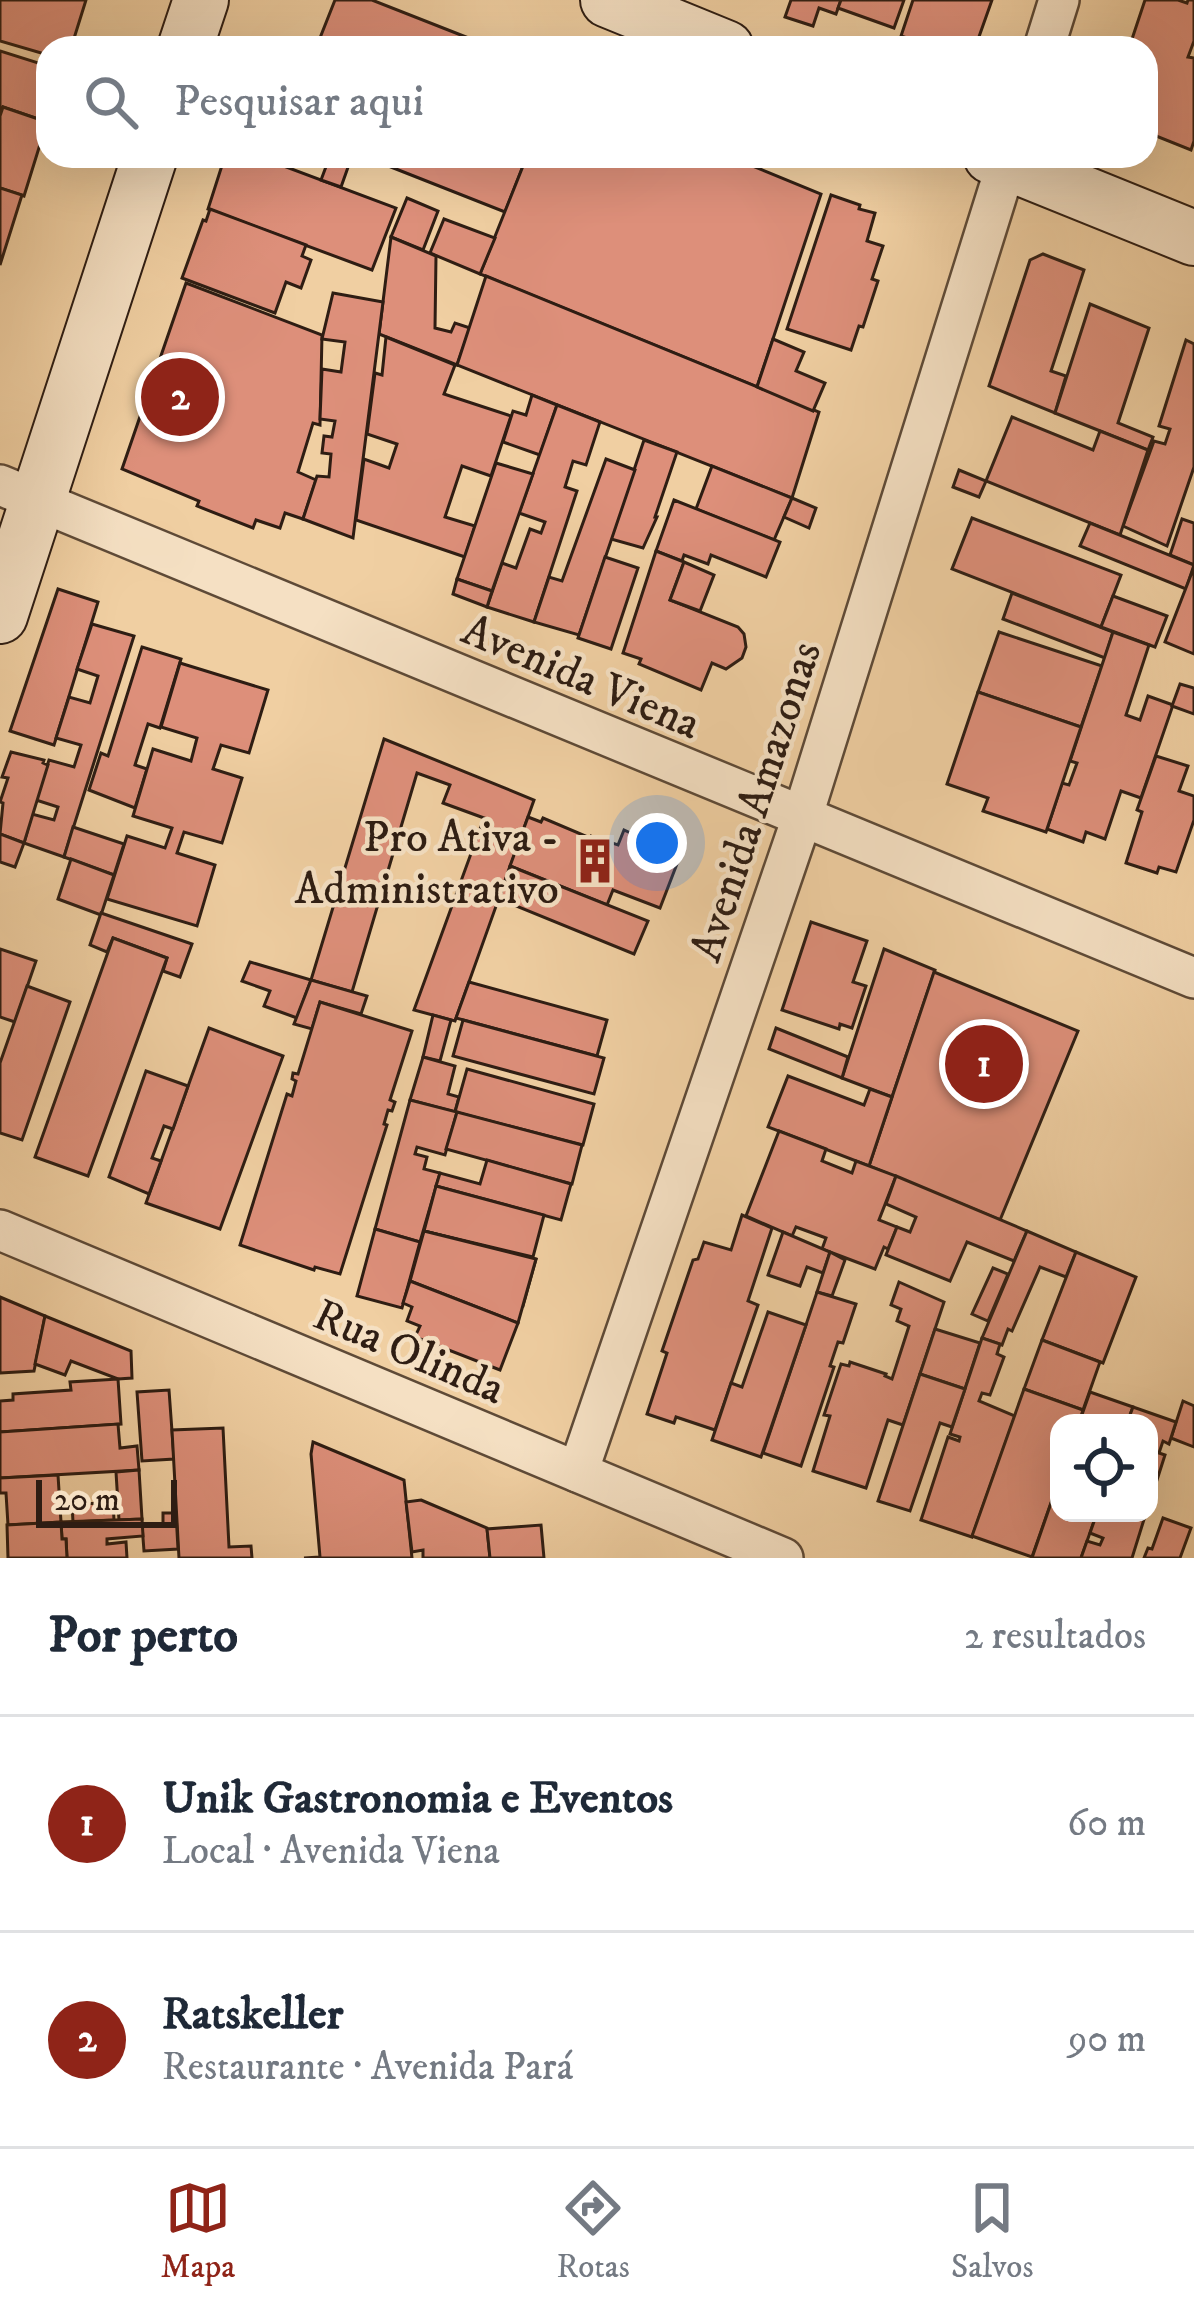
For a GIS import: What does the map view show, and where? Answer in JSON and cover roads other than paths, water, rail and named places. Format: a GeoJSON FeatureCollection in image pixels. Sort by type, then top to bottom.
{"type":"FeatureCollection","features":[{"type":"Feature","properties":{"kind":"street"},"geometry":{"type":"LineString","coordinates":[[189,36],[201,0]]}},
{"type":"Feature","properties":{"kind":"street"},"geometry":{"type":"LineString","coordinates":[[608,0],[696,36]]}},
{"type":"Feature","properties":{"kind":"street"},"geometry":{"type":"LineString","coordinates":[[1048,36],[1059,0]]}},
{"type":"Feature","properties":{"kind":"street"},"geometry":{"type":"LineString","coordinates":[[0,616],[19,492],[145,168]]}},
{"type":"Feature","properties":{"kind":"street","name":"Avenida Amazonas"},"geometry":{"type":"LineString","coordinates":[[578,1472],[802,818],[1000,168]]}},
{"type":"Feature","properties":{"kind":"street"},"geometry":{"type":"LineString","coordinates":[[1027,168],[1194,238]]}},
{"type":"Feature","properties":{"kind":"street","name":"Avenida Viena"},"geometry":{"type":"LineString","coordinates":[[19,492],[1194,978]]}},
{"type":"Feature","properties":{"kind":"street","name":"Rua Olinda"},"geometry":{"type":"LineString","coordinates":[[0,1230],[783,1558]]}},
{"type":"Feature","properties":{"kind":"place","name":"Ratskeller"},"geometry":{"type":"Point","coordinates":[180,397]}},
{"type":"Feature","properties":{"kind":"place","name":"Pro Ativa - Administrativo"},"geometry":{"type":"Point","coordinates":[595,861]}},
{"type":"Feature","properties":{"kind":"place","name":"Unik Gastronomia e Eventos"},"geometry":{"type":"Point","coordinates":[984,1064]}}]}
